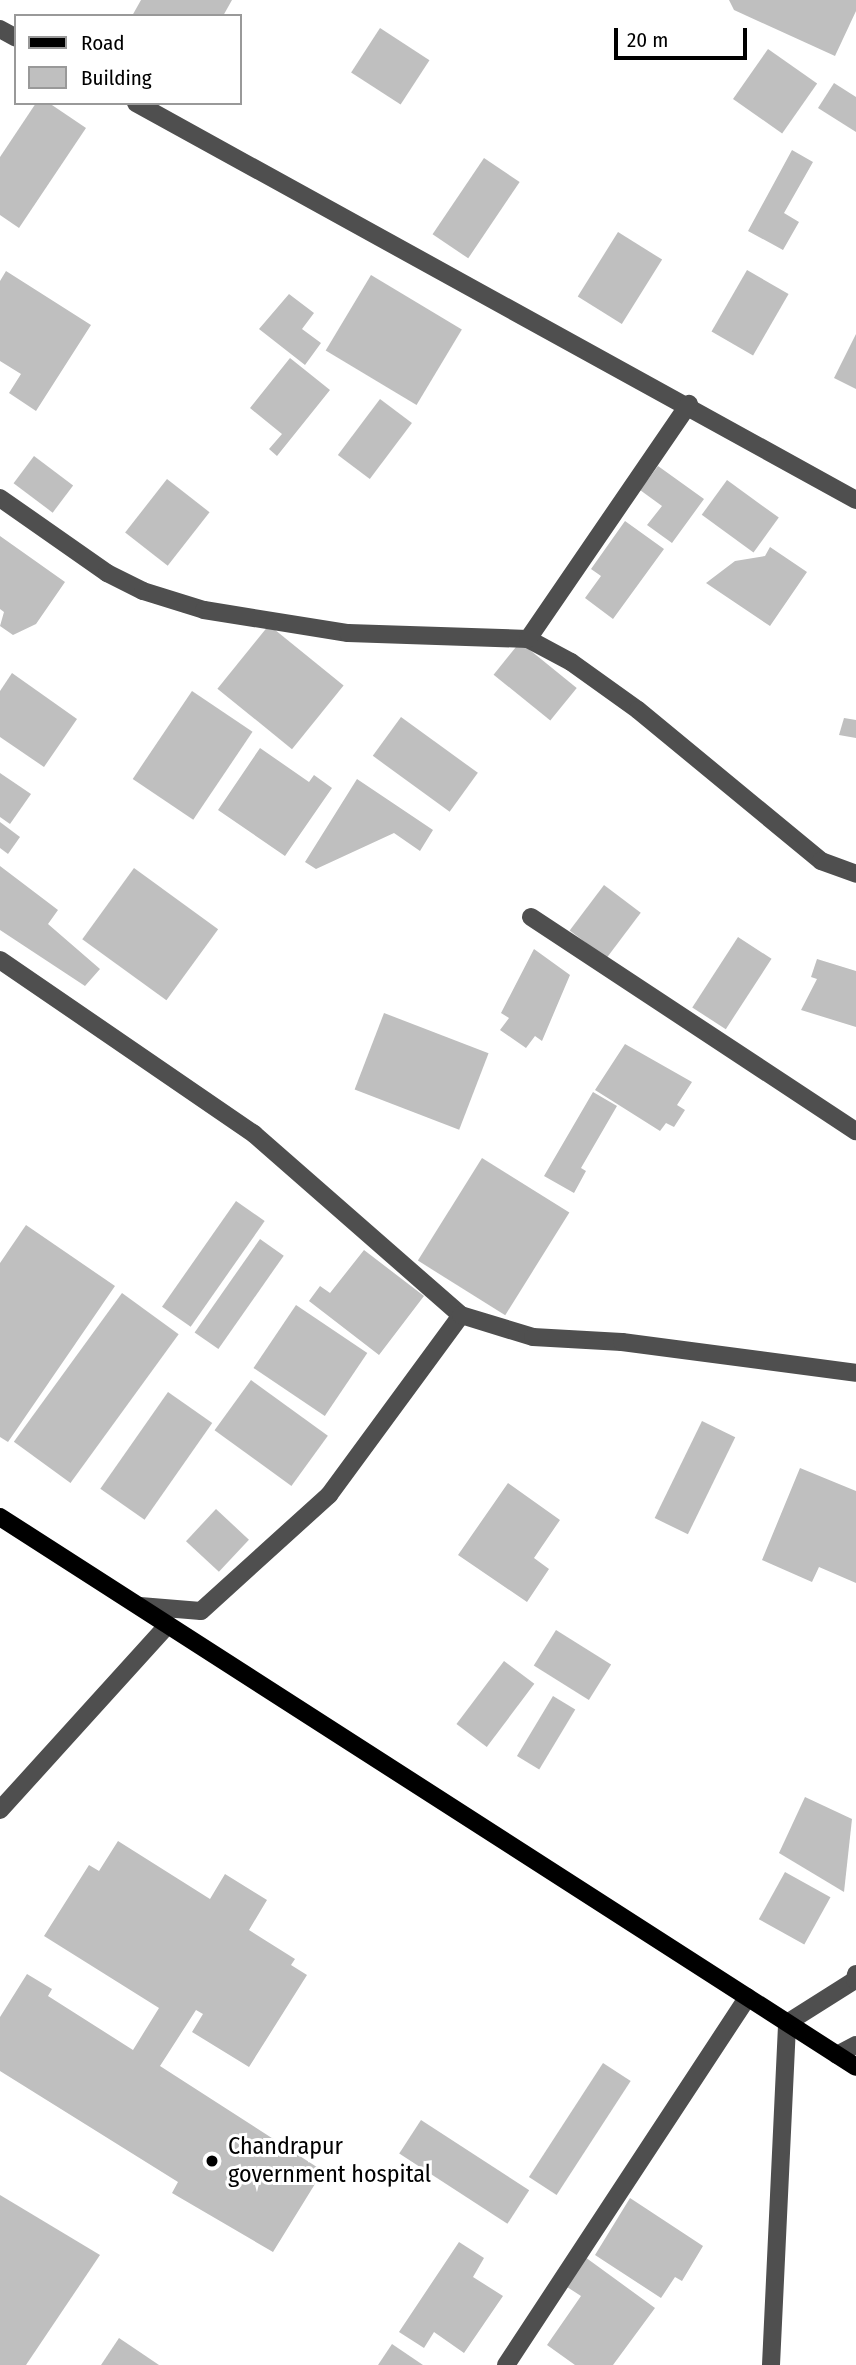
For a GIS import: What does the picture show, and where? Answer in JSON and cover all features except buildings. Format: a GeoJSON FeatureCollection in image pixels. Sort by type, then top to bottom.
{"type":"FeatureCollection","features":[{"type":"Feature","properties":{"kind":"main road"},"geometry":{"type":"LineString","coordinates":[[0,1517],[856,2067]]}},
{"type":"Feature","properties":{"kind":"street"},"geometry":{"type":"LineString","coordinates":[[140,105],[689,404],[856,499]]}},
{"type":"Feature","properties":{"kind":"street"},"geometry":{"type":"LineString","coordinates":[[528,639],[689,404]]}},
{"type":"Feature","properties":{"kind":"street"},"geometry":{"type":"LineString","coordinates":[[0,498],[107,573],[143,591],[204,610],[348,633],[528,639],[571,662],[638,710],[821,861],[856,874]]}},
{"type":"Feature","properties":{"kind":"street"},"geometry":{"type":"LineString","coordinates":[[531,917],[856,1131]]}},
{"type":"Feature","properties":{"kind":"street"},"geometry":{"type":"LineString","coordinates":[[0,960],[254,1134],[461,1315],[533,1337],[622,1342],[856,1373]]}},
{"type":"Feature","properties":{"kind":"street"},"geometry":{"type":"LineString","coordinates":[[140,1606],[201,1611],[319,1504],[461,1315]]}},
{"type":"Feature","properties":{"kind":"street"},"geometry":{"type":"LineString","coordinates":[[0,1810],[168,1625]]}},
{"type":"Feature","properties":{"kind":"street"},"geometry":{"type":"LineString","coordinates":[[771,2365],[787,2023],[855,1980],[856,1974]]}},
{"type":"Feature","properties":{"kind":"street"},"geometry":{"type":"LineString","coordinates":[[506,2365],[748,1997]]}},
{"type":"Feature","properties":{"kind":"street"},"geometry":{"type":"LineString","coordinates":[[837,2055],[856,2045]]}},
{"type":"Feature","properties":{"kind":"place","name":"Chandrapur government hospital"},"geometry":{"type":"Point","coordinates":[212,2161]}}]}
